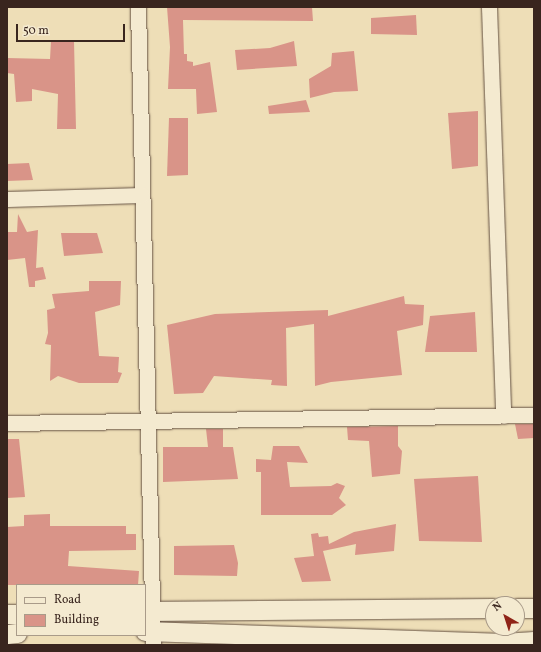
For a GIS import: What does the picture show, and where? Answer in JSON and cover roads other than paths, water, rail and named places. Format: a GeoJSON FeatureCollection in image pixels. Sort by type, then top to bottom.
{"type":"FeatureCollection","features":[{"type":"Feature","properties":{"kind":"street"},"geometry":{"type":"LineString","coordinates":[[138,7],[150,635],[504,644],[534,641]]}},
{"type":"Feature","properties":{"kind":"street"},"geometry":{"type":"LineString","coordinates":[[489,7],[503,416]]}},
{"type":"Feature","properties":{"kind":"street"},"geometry":{"type":"LineString","coordinates":[[7,199],[142,195]]}},
{"type":"Feature","properties":{"kind":"street"},"geometry":{"type":"LineString","coordinates":[[7,423],[534,415]]}},
{"type":"Feature","properties":{"kind":"street"},"geometry":{"type":"LineString","coordinates":[[149,611],[485,608]]}}]}
